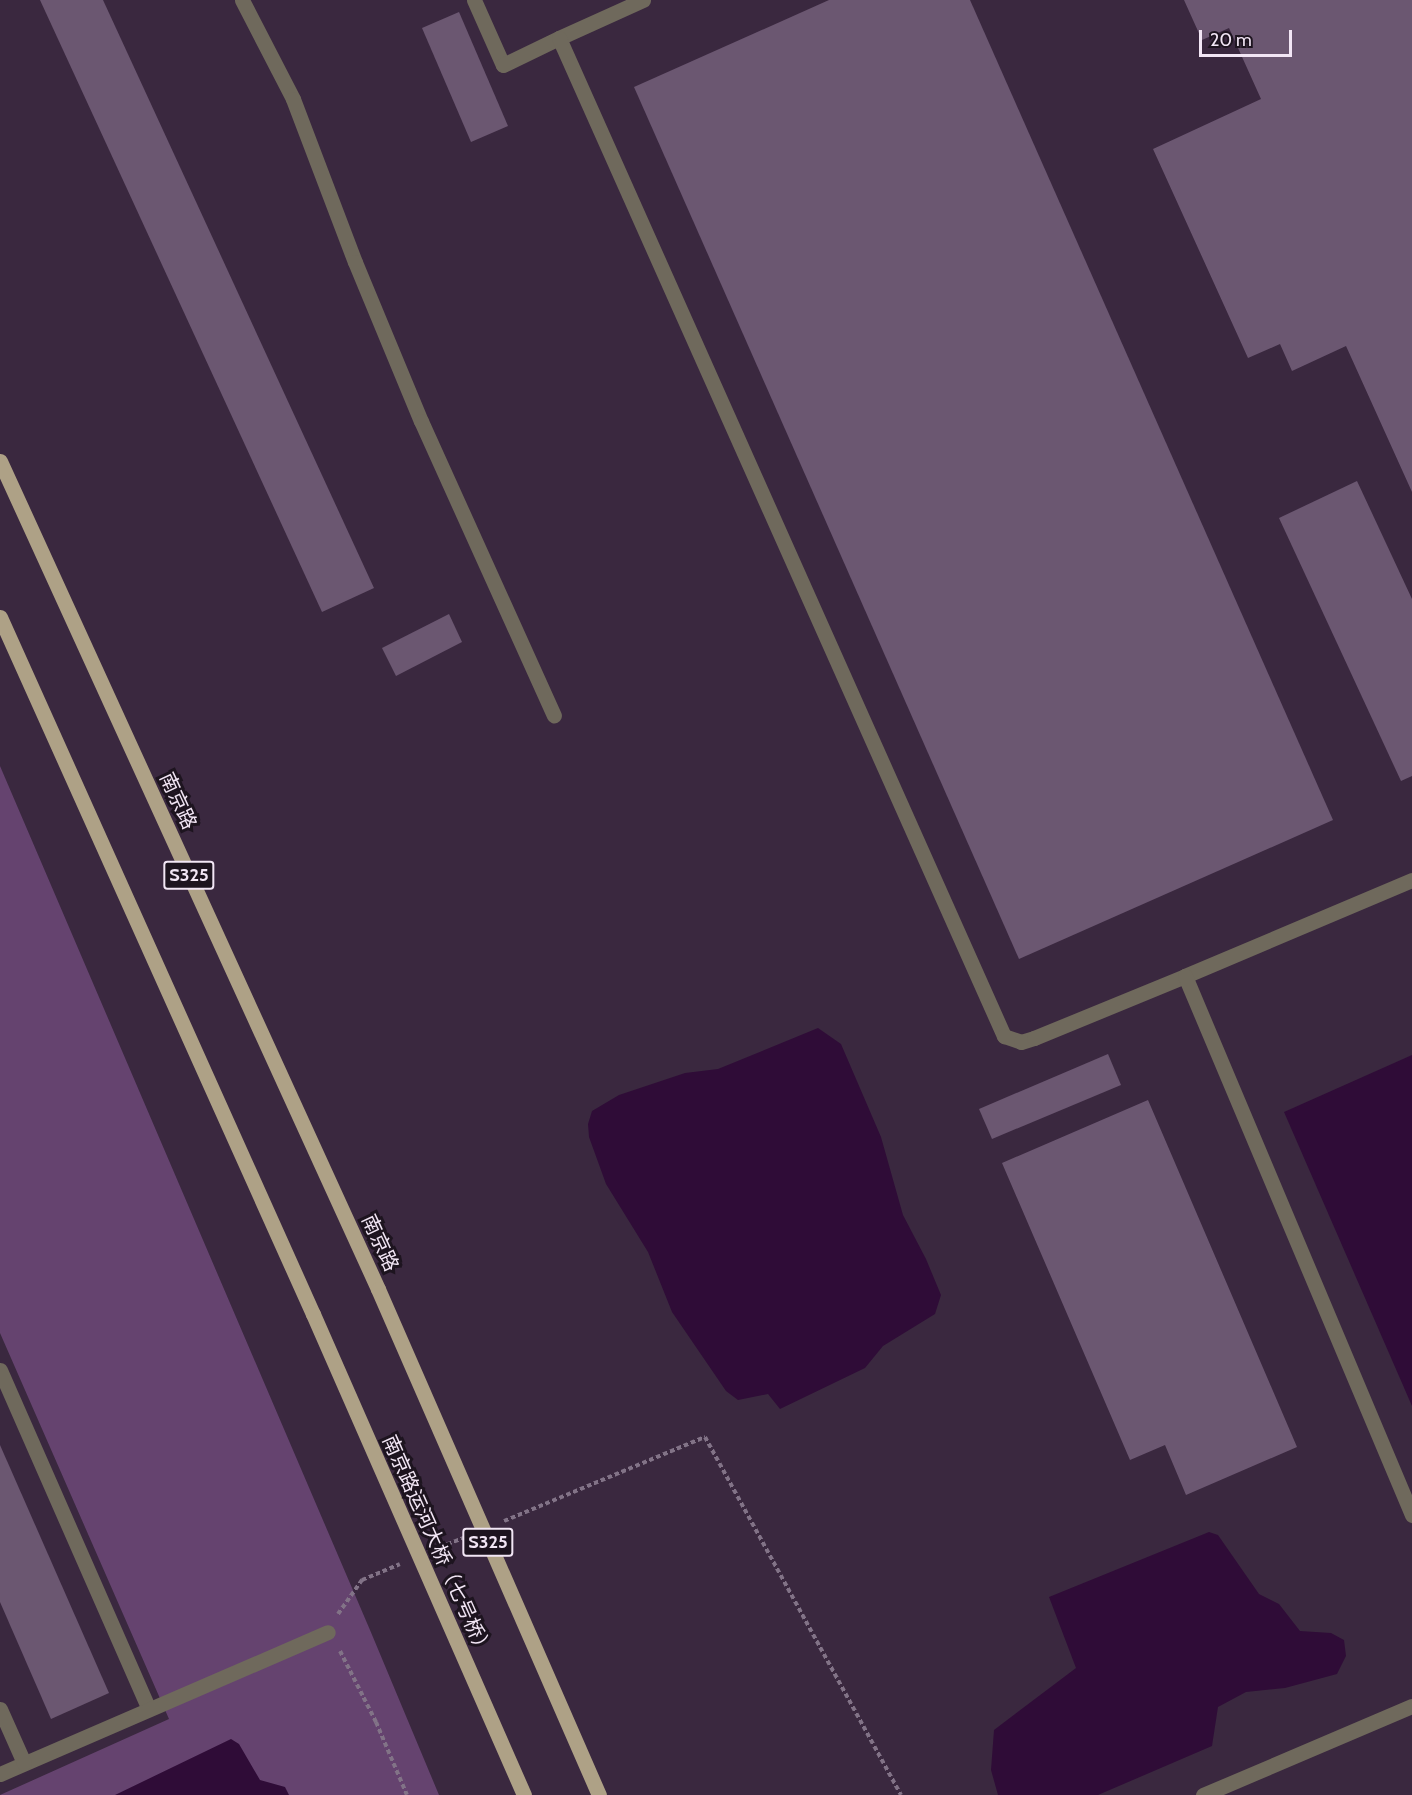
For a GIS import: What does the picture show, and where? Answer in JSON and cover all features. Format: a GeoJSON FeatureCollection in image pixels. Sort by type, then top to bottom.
{"type":"FeatureCollection","features":[{"type":"Feature","properties":{"kind":"main road","name":"南京路"},"geometry":{"type":"LineString","coordinates":[[0,461],[378,1289],[599,1795]]}},
{"type":"Feature","properties":{"kind":"main road","name":"南京路运河大桥（七号桥）"},"geometry":{"type":"LineString","coordinates":[[0,617],[313,1314],[524,1795]]}},
{"type":"Feature","properties":{"kind":"street"},"geometry":{"type":"LineString","coordinates":[[242,0],[293,99],[355,262],[421,421],[554,715]]}},
{"type":"Feature","properties":{"kind":"street"},"geometry":{"type":"LineString","coordinates":[[474,0],[503,65],[643,0]]}},
{"type":"Feature","properties":{"kind":"street"},"geometry":{"type":"LineString","coordinates":[[560,38],[1004,1036],[1012,1041],[1021,1042],[1034,1038],[1412,880]]}},
{"type":"Feature","properties":{"kind":"street"},"geometry":{"type":"LineString","coordinates":[[1185,976],[1412,1515]]}},
{"type":"Feature","properties":{"kind":"street"},"geometry":{"type":"LineString","coordinates":[[0,1370],[149,1709]]}},
{"type":"Feature","properties":{"kind":"street"},"geometry":{"type":"LineString","coordinates":[[0,1774],[328,1632]]}},
{"type":"Feature","properties":{"kind":"street"},"geometry":{"type":"LineString","coordinates":[[1203,1795],[1412,1706]]}},
{"type":"Feature","properties":{"kind":"street"},"geometry":{"type":"LineString","coordinates":[[0,1709],[24,1763]]}},
{"type":"Feature","properties":{"kind":"path"},"geometry":{"type":"LineString","coordinates":[[495,1525],[705,1437],[901,1795]]}},
{"type":"Feature","properties":{"kind":"path"},"geometry":{"type":"LineString","coordinates":[[439,1548],[472,1534]]}},
{"type":"Feature","properties":{"kind":"path"},"geometry":{"type":"LineString","coordinates":[[406,1562],[362,1580],[343,1605],[328,1632],[348,1664],[407,1795]]}},
{"type":"Feature","properties":{"kind":"shaded area"},"geometry":{"type":"Polygon","coordinates":[[[0,766],[439,1795],[0,1795],[169,1719],[0,1333],[0,766]]]}},
{"type":"Feature","properties":{"kind":"shaded area"},"geometry":{"type":"Polygon","coordinates":[[[818,1028],[841,1044],[881,1137],[903,1215],[926,1259],[941,1295],[935,1314],[883,1346],[865,1368],[780,1409],[768,1394],[738,1400],[726,1391],[672,1312],[648,1252],[606,1184],[589,1137],[588,1124],[592,1111],[619,1095],[685,1073],[718,1069],[818,1028]]]}},
{"type":"Feature","properties":{"kind":"shaded area"},"geometry":{"type":"Polygon","coordinates":[[[1412,1055],[1412,1406],[1284,1112],[1412,1055]]]}},
{"type":"Feature","properties":{"kind":"shaded area"},"geometry":{"type":"Polygon","coordinates":[[[1209,1532],[1218,1535],[1259,1594],[1279,1604],[1300,1631],[1331,1633],[1344,1640],[1346,1656],[1337,1674],[1285,1688],[1246,1692],[1218,1707],[1212,1746],[1098,1795],[998,1795],[991,1770],[994,1730],[1076,1668],[1049,1597],[1209,1532]]]}},
{"type":"Feature","properties":{"kind":"shaded area"},"geometry":{"type":"Polygon","coordinates":[[[231,1739],[239,1744],[260,1780],[285,1787],[289,1795],[115,1795],[231,1739]]]}},
{"type":"Feature","properties":{"kind":"building"},"geometry":{"type":"Polygon","coordinates":[[[40,0],[103,0],[374,588],[322,612],[40,0]]]}},
{"type":"Feature","properties":{"kind":"building"},"geometry":{"type":"Polygon","coordinates":[[[829,0],[970,0],[1333,820],[1019,959],[634,87],[829,0]]]}},
{"type":"Feature","properties":{"kind":"building"},"geometry":{"type":"Polygon","coordinates":[[[1184,0],[1412,0],[1412,492],[1346,346],[1292,371],[1280,344],[1248,358],[1153,149],[1261,99],[1229,28],[1202,40],[1184,0]]]}},
{"type":"Feature","properties":{"kind":"building"},"geometry":{"type":"Polygon","coordinates":[[[459,12],[508,126],[471,142],[422,28],[459,12]]]}},
{"type":"Feature","properties":{"kind":"building"},"geometry":{"type":"Polygon","coordinates":[[[1357,481],[1412,599],[1412,776],[1401,781],[1279,518],[1357,481]]]}},
{"type":"Feature","properties":{"kind":"building"},"geometry":{"type":"Polygon","coordinates":[[[449,614],[462,642],[396,676],[382,648],[449,614]]]}},
{"type":"Feature","properties":{"kind":"building"},"geometry":{"type":"Polygon","coordinates":[[[1108,1054],[1121,1085],[992,1139],[979,1109],[1108,1054]]]}},
{"type":"Feature","properties":{"kind":"building"},"geometry":{"type":"Polygon","coordinates":[[[1148,1100],[1297,1447],[1186,1495],[1165,1445],[1130,1460],[1002,1163],[1148,1100]]]}},
{"type":"Feature","properties":{"kind":"building"},"geometry":{"type":"Polygon","coordinates":[[[0,1445],[109,1693],[51,1719],[0,1602],[0,1445]]]}}]}
